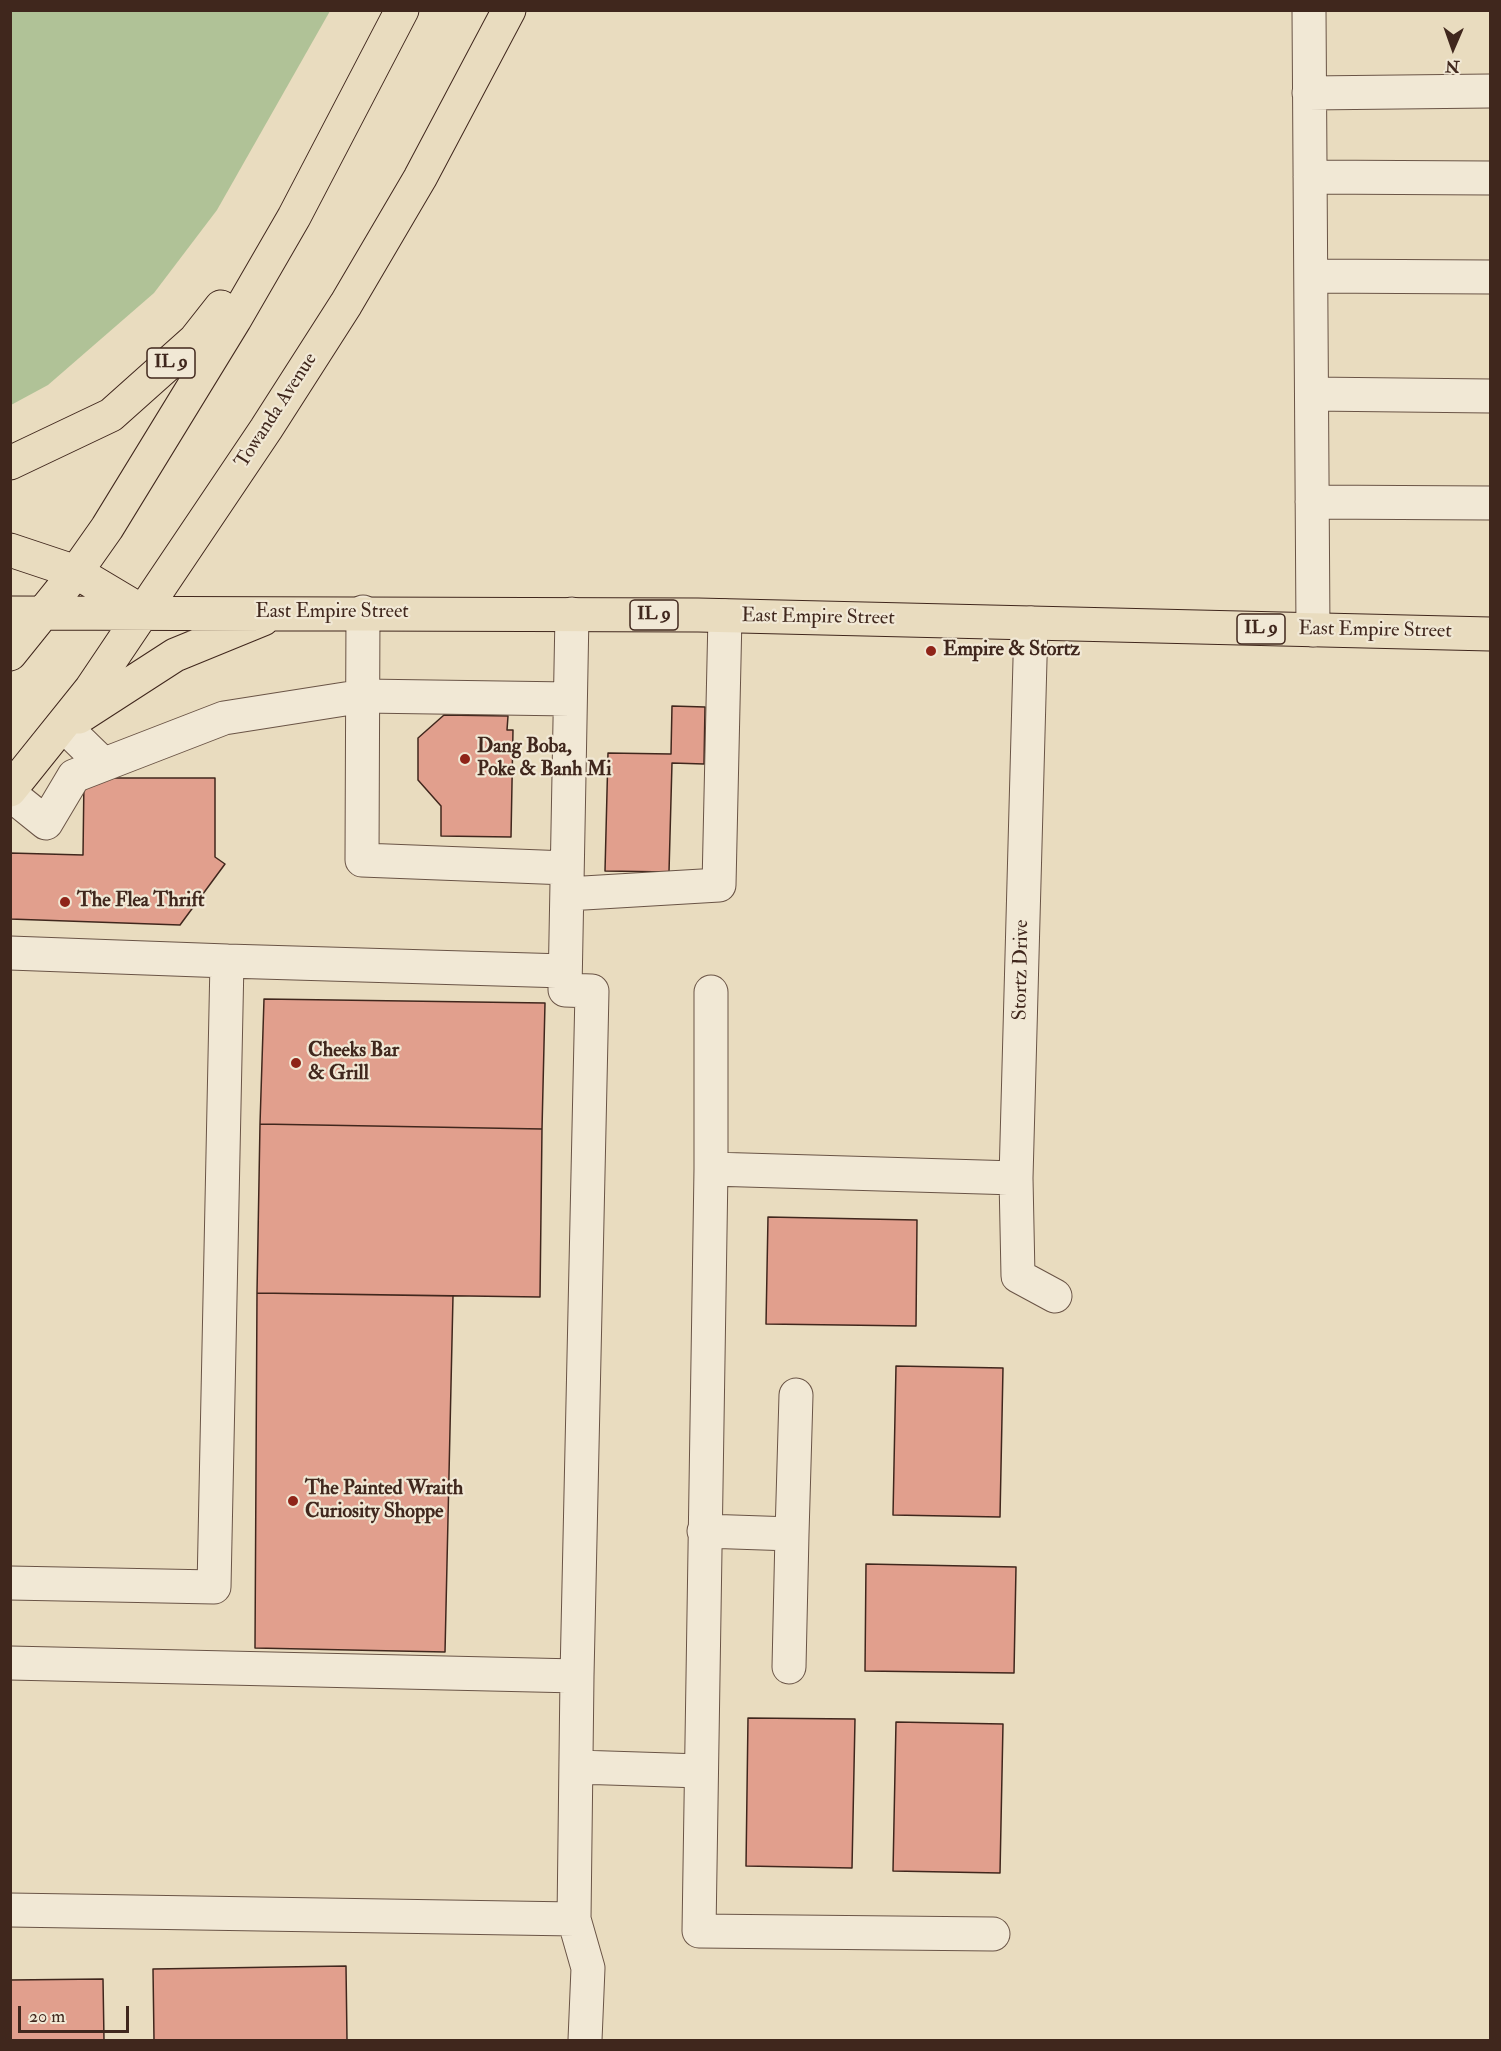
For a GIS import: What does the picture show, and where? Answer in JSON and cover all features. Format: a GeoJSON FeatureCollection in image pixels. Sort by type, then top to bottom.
{"type":"FeatureCollection","features":[{"type":"Feature","properties":{"kind":"main road","name":"IL 9"},"geometry":{"type":"LineString","coordinates":[[10,463],[111,415],[195,340],[294,217],[402,10]]}},
{"type":"Feature","properties":{"kind":"main road","name":"Towanda Avenue"},"geometry":{"type":"LineString","coordinates":[[10,792],[64,726],[145,613],[346,304],[420,178],[509,10]]}},
{"type":"Feature","properties":{"kind":"main road"},"geometry":{"type":"LineString","coordinates":[[10,654],[76,572],[107,528],[235,319],[294,217]]}},
{"type":"Feature","properties":{"kind":"main road"},"geometry":{"type":"LineString","coordinates":[[10,550],[76,572],[145,613]]}},
{"type":"Feature","properties":{"kind":"main road","name":"East Empire Street"},"geometry":{"type":"LineString","coordinates":[[10,613],[363,612],[725,616],[1491,634]]}},
{"type":"Feature","properties":{"kind":"main road"},"geometry":{"type":"LineString","coordinates":[[64,726],[175,655],[277,613]]}},
{"type":"Feature","properties":{"kind":"street"},"geometry":{"type":"LineString","coordinates":[[1309,10],[1313,630]]}},
{"type":"Feature","properties":{"kind":"street"},"geometry":{"type":"LineString","coordinates":[[1309,93],[1491,91]]}},
{"type":"Feature","properties":{"kind":"street"},"geometry":{"type":"LineString","coordinates":[[1310,177],[1491,178]]}},
{"type":"Feature","properties":{"kind":"street"},"geometry":{"type":"LineString","coordinates":[[1311,276],[1491,277]]}},
{"type":"Feature","properties":{"kind":"street"},"geometry":{"type":"LineString","coordinates":[[1312,394],[1491,396]]}},
{"type":"Feature","properties":{"kind":"street"},"geometry":{"type":"LineString","coordinates":[[1312,502],[1491,503]]}},
{"type":"Feature","properties":{"kind":"street"},"geometry":{"type":"LineString","coordinates":[[363,612],[362,860],[567,881],[719,885],[725,616]]}},
{"type":"Feature","properties":{"kind":"street"},"geometry":{"type":"LineString","coordinates":[[572,614],[565,990],[592,991],[574,1919],[588,1968],[585,2040]]}},
{"type":"Feature","properties":{"kind":"street","name":"Stortz Drive"},"geometry":{"type":"LineString","coordinates":[[1031,623],[1017,1178],[1018,1276],[1054,1296]]}},
{"type":"Feature","properties":{"kind":"street"},"geometry":{"type":"LineString","coordinates":[[10,792],[46,823],[74,777],[224,718],[364,696],[570,699]]}},
{"type":"Feature","properties":{"kind":"street"},"geometry":{"type":"LineString","coordinates":[[64,726],[103,764]]}},
{"type":"Feature","properties":{"kind":"street"},"geometry":{"type":"LineString","coordinates":[[10,953],[565,970]]}},
{"type":"Feature","properties":{"kind":"street"},"geometry":{"type":"LineString","coordinates":[[10,1583],[214,1587],[227,961]]}},
{"type":"Feature","properties":{"kind":"street"},"geometry":{"type":"LineString","coordinates":[[711,992],[711,1169],[699,1931],[993,1934]]}},
{"type":"Feature","properties":{"kind":"street"},"geometry":{"type":"LineString","coordinates":[[711,1169],[1017,1178]]}},
{"type":"Feature","properties":{"kind":"street"},"geometry":{"type":"LineString","coordinates":[[789,1667],[796,1395]]}},
{"type":"Feature","properties":{"kind":"street"},"geometry":{"type":"LineString","coordinates":[[704,1531],[792,1534]]}},
{"type":"Feature","properties":{"kind":"street"},"geometry":{"type":"LineString","coordinates":[[10,1663],[577,1676]]}},
{"type":"Feature","properties":{"kind":"street"},"geometry":{"type":"LineString","coordinates":[[577,1767],[700,1770]]}},
{"type":"Feature","properties":{"kind":"street"},"geometry":{"type":"LineString","coordinates":[[10,1910],[574,1919]]}},
{"type":"Feature","properties":{"kind":"green space"},"geometry":{"type":"Polygon","coordinates":[[[11,10],[330,11],[217,210],[154,293],[48,385],[11,405],[11,10]]]}},
{"type":"Feature","properties":{"kind":"building"},"geometry":{"type":"Polygon","coordinates":[[[672,706],[705,707],[704,764],[672,763],[669,872],[605,871],[608,753],[671,754],[672,706]]]}},
{"type":"Feature","properties":{"kind":"building","name":"Dang Boba, Poke & Banh Mi"},"geometry":{"type":"Polygon","coordinates":[[[444,715],[508,716],[507,730],[513,730],[511,837],[441,836],[441,806],[418,780],[418,738],[444,715]]]}},
{"type":"Feature","properties":{"kind":"building"},"geometry":{"type":"Polygon","coordinates":[[[84,778],[215,778],[215,857],[225,864],[180,925],[10,919],[10,853],[83,855],[84,778]]]}},
{"type":"Feature","properties":{"kind":"building"},"geometry":{"type":"Polygon","coordinates":[[[264,999],[545,1003],[542,1129],[260,1124],[264,999]]]}},
{"type":"Feature","properties":{"kind":"building"},"geometry":{"type":"Polygon","coordinates":[[[260,1124],[542,1129],[540,1297],[257,1293],[260,1124]]]}},
{"type":"Feature","properties":{"kind":"building"},"geometry":{"type":"Polygon","coordinates":[[[768,1217],[917,1220],[916,1326],[766,1324],[768,1217]]]}},
{"type":"Feature","properties":{"kind":"building"},"geometry":{"type":"Polygon","coordinates":[[[257,1293],[453,1296],[445,1652],[255,1648],[257,1293]]]}},
{"type":"Feature","properties":{"kind":"building"},"geometry":{"type":"Polygon","coordinates":[[[896,1366],[1003,1368],[1000,1517],[893,1515],[896,1366]]]}},
{"type":"Feature","properties":{"kind":"building"},"geometry":{"type":"Polygon","coordinates":[[[866,1564],[1016,1567],[1014,1673],[865,1671],[866,1564]]]}},
{"type":"Feature","properties":{"kind":"building"},"geometry":{"type":"Polygon","coordinates":[[[748,1718],[855,1719],[852,1868],[746,1866],[748,1718]]]}},
{"type":"Feature","properties":{"kind":"building"},"geometry":{"type":"Polygon","coordinates":[[[896,1722],[1003,1724],[1000,1873],[893,1871],[896,1722]]]}},
{"type":"Feature","properties":{"kind":"building"},"geometry":{"type":"Polygon","coordinates":[[[346,1966],[347,2040],[154,2040],[153,1969],[346,1966]]]}},
{"type":"Feature","properties":{"kind":"building"},"geometry":{"type":"Polygon","coordinates":[[[103,1979],[104,2040],[10,2040],[10,1980],[103,1979]]]}},
{"type":"Feature","properties":{"kind":"place","name":"Empire & Stortz"},"geometry":{"type":"Point","coordinates":[931,651]}},
{"type":"Feature","properties":{"kind":"place","name":"Dang Boba, Poke & Banh Mi"},"geometry":{"type":"Point","coordinates":[465,759]}},
{"type":"Feature","properties":{"kind":"place","name":"The Flea Thrift"},"geometry":{"type":"Point","coordinates":[65,902]}},
{"type":"Feature","properties":{"kind":"place","name":"Cheeks Bar & Grill"},"geometry":{"type":"Point","coordinates":[296,1063]}},
{"type":"Feature","properties":{"kind":"place","name":"The Painted Wraith Curiosity Shoppe"},"geometry":{"type":"Point","coordinates":[293,1501]}}]}
